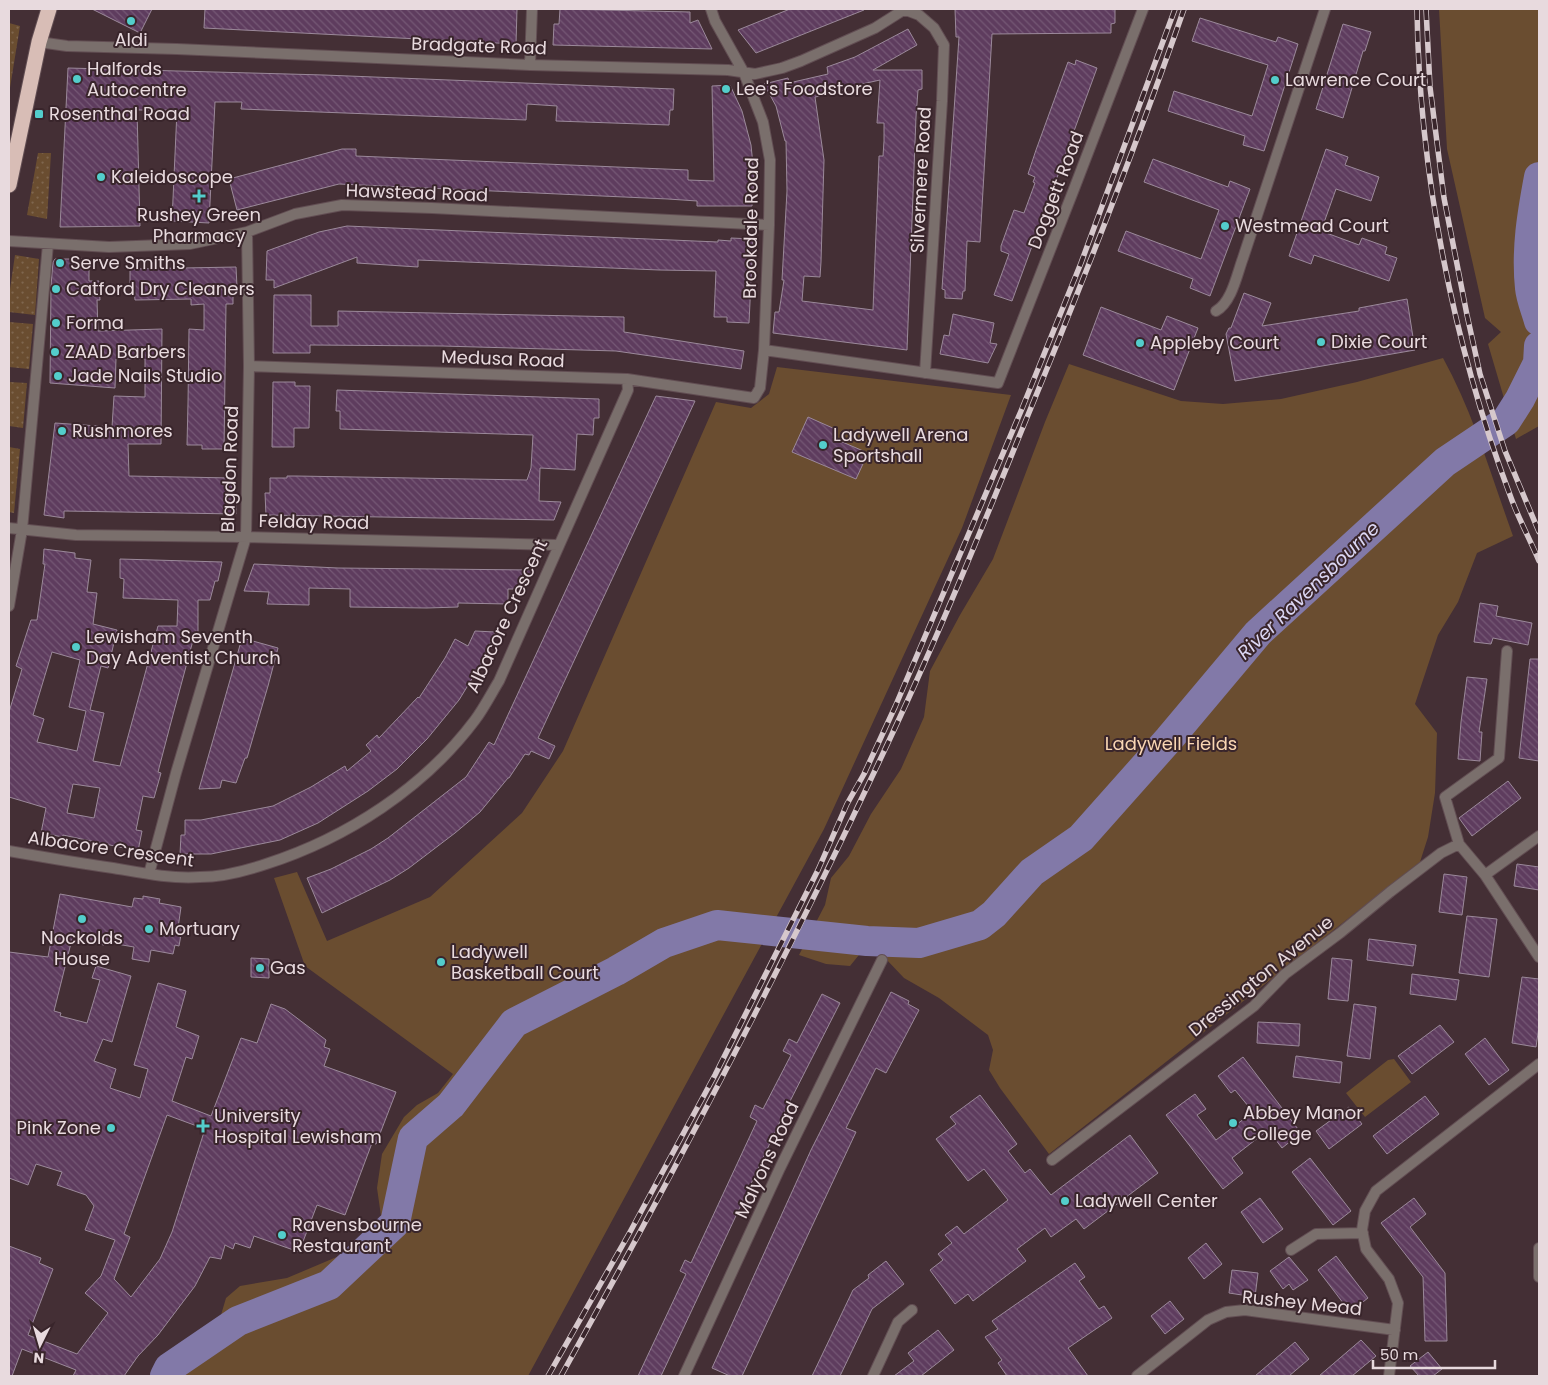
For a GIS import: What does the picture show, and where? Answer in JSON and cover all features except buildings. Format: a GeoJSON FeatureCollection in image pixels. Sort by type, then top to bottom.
{"type":"FeatureCollection","features":[{"type":"Feature","properties":{"kind":"highway"},"geometry":{"type":"LineString","coordinates":[[9,185],[39,42],[49,9]]}},
{"type":"Feature","properties":{"kind":"street"},"geometry":{"type":"LineString","coordinates":[[530,65],[532,9]]}},
{"type":"Feature","properties":{"kind":"street","name":"Brookdale Road"},"geometry":{"type":"LineString","coordinates":[[711,9],[744,72],[763,122],[770,160],[764,350],[760,388],[754,398]]}},
{"type":"Feature","properties":{"kind":"street","name":"Bradgate Road"},"geometry":{"type":"LineString","coordinates":[[39,42],[67,46],[530,65],[728,70],[755,74],[782,68],[801,61],[875,28],[904,9]]}},
{"type":"Feature","properties":{"kind":"street","name":"Silvermere Road"},"geometry":{"type":"LineString","coordinates":[[904,9],[919,15],[934,28],[944,45],[925,373]]}},
{"type":"Feature","properties":{"kind":"street","name":"Doggett Road"},"geometry":{"type":"LineString","coordinates":[[925,373],[998,383],[1143,9]]}},
{"type":"Feature","properties":{"kind":"street"},"geometry":{"type":"LineString","coordinates":[[1216,311],[1222,307],[1229,295],[1243,258],[1324,9]]}},
{"type":"Feature","properties":{"kind":"street","name":"Hawstead Road"},"geometry":{"type":"LineString","coordinates":[[9,241],[109,247],[180,244],[247,232],[295,214],[342,205],[769,225]]}},
{"type":"Feature","properties":{"kind":"street","name":"Blagdon Road"},"geometry":{"type":"LineString","coordinates":[[149,874],[176,773],[246,537],[249,366],[247,232]]}},
{"type":"Feature","properties":{"kind":"street"},"geometry":{"type":"LineString","coordinates":[[9,606],[22,530],[48,244]]}},
{"type":"Feature","properties":{"kind":"street"},"geometry":{"type":"LineString","coordinates":[[764,350],[925,373]]}},
{"type":"Feature","properties":{"kind":"street","name":"Medusa Road"},"geometry":{"type":"LineString","coordinates":[[249,366],[627,380],[754,398]]}},
{"type":"Feature","properties":{"kind":"street","name":"Albacore Crescent"},"geometry":{"type":"LineString","coordinates":[[9,850],[149,874],[180,877],[222,876],[285,858],[325,841],[368,817],[408,788],[444,756],[475,720],[499,681],[628,390],[627,380]]}},
{"type":"Feature","properties":{"kind":"street","name":"Felday Road"},"geometry":{"type":"LineString","coordinates":[[9,528],[76,535],[246,537],[558,545]]}},
{"type":"Feature","properties":{"kind":"street"},"geometry":{"type":"LineString","coordinates":[[1507,651],[1500,758],[1445,798],[1459,844],[1485,875],[1539,957]]}},
{"type":"Feature","properties":{"kind":"street"},"geometry":{"type":"LineString","coordinates":[[1485,875],[1539,836]]}},
{"type":"Feature","properties":{"kind":"street","name":"Dressington Avenue"},"geometry":{"type":"LineString","coordinates":[[1052,1160],[1254,1006],[1285,974],[1340,933],[1390,892],[1441,853],[1459,844]]}},
{"type":"Feature","properties":{"kind":"street","name":"Malyons Road"},"geometry":{"type":"LineString","coordinates":[[684,1376],[780,1168],[882,960]]}},
{"type":"Feature","properties":{"kind":"street"},"geometry":{"type":"LineString","coordinates":[[1389,1376],[1398,1303],[1389,1279],[1366,1249],[1362,1233],[1365,1211],[1376,1191],[1539,1064]]}},
{"type":"Feature","properties":{"kind":"street"},"geometry":{"type":"LineString","coordinates":[[1291,1250],[1316,1234],[1362,1233]]}},
{"type":"Feature","properties":{"kind":"street"},"geometry":{"type":"LineString","coordinates":[[1539,1248],[1539,1277]]}},
{"type":"Feature","properties":{"kind":"street"},"geometry":{"type":"LineString","coordinates":[[873,1376],[898,1322],[912,1310]]}},
{"type":"Feature","properties":{"kind":"street","name":"Rushey Mead"},"geometry":{"type":"LineString","coordinates":[[1137,1376],[1208,1320],[1226,1312],[1245,1310],[1395,1330]]}},
{"type":"Feature","properties":{"kind":"green space"},"geometry":{"type":"Polygon","coordinates":[[[1439,9],[1539,9],[1539,426],[1516,439],[1488,344],[1501,332],[1485,318],[1447,149],[1439,9]]]}},
{"type":"Feature","properties":{"kind":"green space"},"geometry":{"type":"Polygon","coordinates":[[[9,23],[20,26],[9,94],[9,23]]]}},
{"type":"Feature","properties":{"kind":"green space"},"geometry":{"type":"Polygon","coordinates":[[[38,153],[51,153],[47,219],[27,215],[38,153]]]}},
{"type":"Feature","properties":{"kind":"green space"},"geometry":{"type":"Polygon","coordinates":[[[15,255],[39,259],[35,315],[9,312],[9,296],[15,255]]]}},
{"type":"Feature","properties":{"kind":"green space"},"geometry":{"type":"Polygon","coordinates":[[[9,322],[33,324],[29,369],[9,367],[9,322]]]}},
{"type":"Feature","properties":{"kind":"green space","name":"Ladywell Fields"},"geometry":{"type":"Polygon","coordinates":[[[1443,358],[1464,400],[1513,536],[1477,553],[1458,602],[1438,635],[1415,704],[1437,733],[1435,793],[1428,837],[1420,862],[1049,1154],[1000,1088],[989,1070],[993,1050],[988,1035],[939,998],[904,978],[885,958],[867,945],[850,966],[826,964],[799,955],[825,905],[831,878],[849,856],[871,814],[901,769],[924,717],[930,671],[993,559],[1069,364],[1181,401],[1223,404],[1281,399],[1357,382],[1443,358]]]}},
{"type":"Feature","properties":{"kind":"green space"},"geometry":{"type":"Polygon","coordinates":[[[777,367],[1011,395],[962,528],[824,829],[528,1376],[159,1376],[167,1360],[221,1315],[226,1298],[240,1286],[287,1278],[384,1237],[377,1188],[382,1154],[404,1117],[417,1105],[438,1093],[453,1074],[305,966],[274,878],[297,872],[327,941],[430,897],[522,813],[563,751],[716,402],[751,408],[769,394],[777,367]]]}},
{"type":"Feature","properties":{"kind":"green space"},"geometry":{"type":"Polygon","coordinates":[[[9,382],[27,383],[23,428],[9,426],[9,382]]]}},
{"type":"Feature","properties":{"kind":"green space"},"geometry":{"type":"Polygon","coordinates":[[[9,447],[20,449],[14,513],[9,512],[9,447]]]}},
{"type":"Feature","properties":{"kind":"green space"},"geometry":{"type":"Polygon","coordinates":[[[1394,1059],[1411,1082],[1365,1117],[1346,1093],[1388,1060],[1394,1059]]]}},
{"type":"Feature","properties":{"kind":"waterway","name":"River Ravensbourne"},"geometry":{"type":"LineString","coordinates":[[1539,177],[1529,246],[1529,274],[1532,300],[1539,321]]}},
{"type":"Feature","properties":{"kind":"waterway","name":"River Ravensbourne"},"geometry":{"type":"LineString","coordinates":[[165,1376],[169,1368],[238,1321],[329,1285],[395,1223],[413,1138],[451,1105],[514,1023],[616,971],[664,943],[717,925],[867,941],[919,943],[980,925],[994,914],[1032,872],[1081,838],[1169,739],[1258,633],[1445,462],[1506,421],[1520,399],[1538,363],[1539,346]]}},
{"type":"Feature","properties":{"kind":"railway"},"geometry":{"type":"LineString","coordinates":[[548,1376],[630,1232],[715,1075],[818,870],[847,804],[864,774],[895,707],[1021,411],[1081,263],[1175,9]]}},
{"type":"Feature","properties":{"kind":"railway"},"geometry":{"type":"LineString","coordinates":[[561,1376],[694,1132],[779,967],[820,885],[932,647],[1106,222],[1184,9]]}},
{"type":"Feature","properties":{"kind":"railway"},"geometry":{"type":"LineString","coordinates":[[1417,9],[1424,132],[1432,194],[1456,318],[1490,437],[1513,504],[1539,561]]}},
{"type":"Feature","properties":{"kind":"railway"},"geometry":{"type":"LineString","coordinates":[[1426,9],[1430,87],[1444,198],[1467,315],[1480,374],[1505,451],[1539,532]]}},
{"type":"Feature","properties":{"kind":"place","name":"Aldi"},"geometry":{"type":"Point","coordinates":[131,21]}},
{"type":"Feature","properties":{"kind":"place","name":"Halfords Autocentre"},"geometry":{"type":"Point","coordinates":[77,79]}},
{"type":"Feature","properties":{"kind":"place","name":"Lawrence Court"},"geometry":{"type":"Point","coordinates":[1275,80]}},
{"type":"Feature","properties":{"kind":"place","name":"Lee's Foodstore"},"geometry":{"type":"Point","coordinates":[726,89]}},
{"type":"Feature","properties":{"kind":"place","name":"Rosenthal Road"},"geometry":{"type":"Point","coordinates":[39,114]}},
{"type":"Feature","properties":{"kind":"place","name":"Kaleidoscope"},"geometry":{"type":"Point","coordinates":[101,177]}},
{"type":"Feature","properties":{"kind":"place","name":"Rushey Green Pharmacy"},"geometry":{"type":"Point","coordinates":[199,196]}},
{"type":"Feature","properties":{"kind":"place","name":"Westmead Court"},"geometry":{"type":"Point","coordinates":[1225,226]}},
{"type":"Feature","properties":{"kind":"place","name":"Serve Smiths"},"geometry":{"type":"Point","coordinates":[60,263]}},
{"type":"Feature","properties":{"kind":"place","name":"Catford Dry Cleaners"},"geometry":{"type":"Point","coordinates":[56,289]}},
{"type":"Feature","properties":{"kind":"place","name":"Forma"},"geometry":{"type":"Point","coordinates":[56,323]}},
{"type":"Feature","properties":{"kind":"place","name":"Dixie Court"},"geometry":{"type":"Point","coordinates":[1321,342]}},
{"type":"Feature","properties":{"kind":"place","name":"Appleby Court"},"geometry":{"type":"Point","coordinates":[1140,343]}},
{"type":"Feature","properties":{"kind":"place","name":"ZAAD Barbers"},"geometry":{"type":"Point","coordinates":[55,352]}},
{"type":"Feature","properties":{"kind":"place","name":"Jade Nails Studio"},"geometry":{"type":"Point","coordinates":[58,376]}},
{"type":"Feature","properties":{"kind":"place","name":"Rushmores"},"geometry":{"type":"Point","coordinates":[62,431]}},
{"type":"Feature","properties":{"kind":"place","name":"Ladywell Arena Sportshall"},"geometry":{"type":"Point","coordinates":[823,445]}},
{"type":"Feature","properties":{"kind":"place","name":"Lewisham Seventh Day Adventist Church"},"geometry":{"type":"Point","coordinates":[76,647]}},
{"type":"Feature","properties":{"kind":"place","name":"Nockolds House"},"geometry":{"type":"Point","coordinates":[82,919]}},
{"type":"Feature","properties":{"kind":"place","name":"Mortuary"},"geometry":{"type":"Point","coordinates":[149,929]}},
{"type":"Feature","properties":{"kind":"place","name":"Ladywell Basketball Court"},"geometry":{"type":"Point","coordinates":[441,962]}},
{"type":"Feature","properties":{"kind":"place","name":"Gas"},"geometry":{"type":"Point","coordinates":[260,968]}},
{"type":"Feature","properties":{"kind":"place","name":"Abbey Manor College"},"geometry":{"type":"Point","coordinates":[1233,1123]}},
{"type":"Feature","properties":{"kind":"place","name":"University Hospital Lewisham"},"geometry":{"type":"Point","coordinates":[203,1126]}},
{"type":"Feature","properties":{"kind":"place","name":"Pink Zone"},"geometry":{"type":"Point","coordinates":[111,1128]}},
{"type":"Feature","properties":{"kind":"place","name":"Ladywell Center"},"geometry":{"type":"Point","coordinates":[1065,1201]}},
{"type":"Feature","properties":{"kind":"place","name":"Ravensbourne Restaurant"},"geometry":{"type":"Point","coordinates":[282,1235]}}]}
